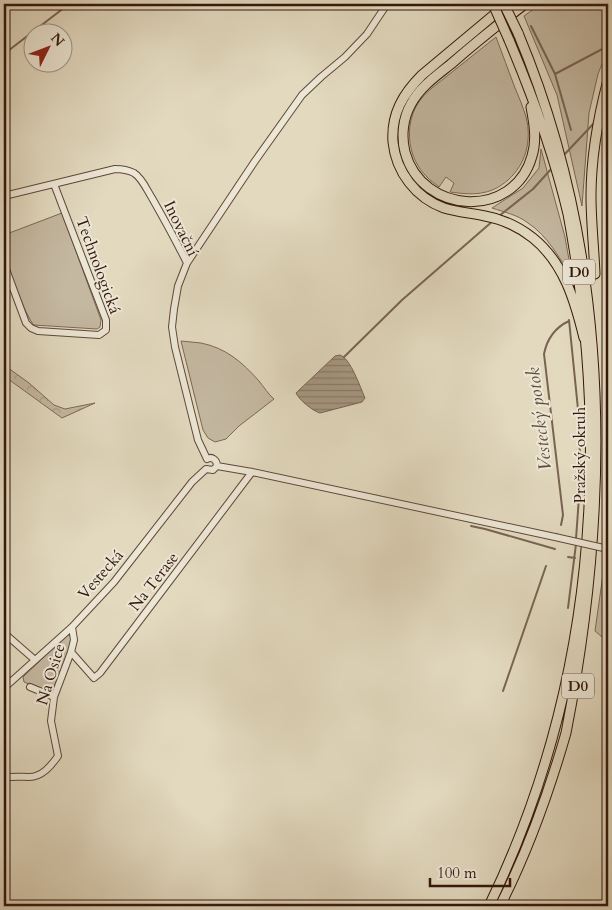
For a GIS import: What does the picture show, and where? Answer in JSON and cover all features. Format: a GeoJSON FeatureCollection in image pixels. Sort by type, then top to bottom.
{"type":"FeatureCollection","features":[{"type":"Feature","properties":{"kind":"highway","name":"Pražský okruh"},"geometry":{"type":"LineString","coordinates":[[489,906],[522,833],[545,769],[567,689],[586,588],[593,517],[595,446],[589,336],[570,223],[544,130],[524,75],[493,4]]}},
{"type":"Feature","properties":{"kind":"highway","name":"Pražský okruh"},"geometry":{"type":"LineString","coordinates":[[506,4],[542,93],[565,165],[583,238],[596,312],[604,394]]}},
{"type":"Feature","properties":{"kind":"highway"},"geometry":{"type":"LineString","coordinates":[[506,4],[412,85],[400,102],[396,115],[393,129],[394,150],[398,164],[408,182],[429,200],[446,208],[500,220],[520,230],[539,244],[552,258],[562,273],[577,309],[592,373]]}},
{"type":"Feature","properties":{"kind":"highway"},"geometry":{"type":"LineString","coordinates":[[524,75],[535,140],[528,166],[514,186],[502,194],[474,202],[445,198],[425,185],[412,168],[404,146],[404,123],[411,103],[430,82],[525,4]]}},
{"type":"Feature","properties":{"kind":"highway"},"geometry":{"type":"LineString","coordinates":[[596,312],[591,197],[598,124],[608,80]]}},
{"type":"Feature","properties":{"kind":"highway","name":"D0"},"geometry":{"type":"LineString","coordinates":[[500,906],[531,838],[555,772],[577,691],[594,605],[602,536]]}},
{"type":"Feature","properties":{"kind":"street"},"geometry":{"type":"LineString","coordinates":[[187,263],[255,160],[302,95],[368,34],[387,4]]}},
{"type":"Feature","properties":{"kind":"street","name":"Inovační"},"geometry":{"type":"LineString","coordinates":[[4,196],[115,169],[123,169],[136,174],[143,183],[187,263],[178,286],[172,327],[175,347],[198,440],[207,459]]}},
{"type":"Feature","properties":{"kind":"street","name":"Technologická"},"geometry":{"type":"LineString","coordinates":[[4,264],[26,323],[31,328],[38,331],[100,335],[106,330],[106,320],[54,184]]}},
{"type":"Feature","properties":{"kind":"street"},"geometry":{"type":"LineString","coordinates":[[206,469],[204,464],[207,459]]}},
{"type":"Feature","properties":{"kind":"street","name":"Vestecká"},"geometry":{"type":"LineString","coordinates":[[207,459],[214,459],[217,466]]}},
{"type":"Feature","properties":{"kind":"street","name":"Vestecká"},"geometry":{"type":"LineString","coordinates":[[4,688],[72,627],[114,582],[192,482],[206,469],[212,470],[217,466],[555,536],[608,549]]}},
{"type":"Feature","properties":{"kind":"street","name":"Na Terase"},"geometry":{"type":"LineString","coordinates":[[71,652],[94,678],[100,673],[252,472]]}},
{"type":"Feature","properties":{"kind":"street","name":"Na Osice"},"geometry":{"type":"LineString","coordinates":[[4,778],[13,776],[36,777],[46,771],[58,756],[51,721],[54,697],[74,640],[72,627]]}},
{"type":"Feature","properties":{"kind":"street"},"geometry":{"type":"LineString","coordinates":[[4,633],[35,660]]}},
{"type":"Feature","properties":{"kind":"street"},"geometry":{"type":"LineString","coordinates":[[30,687],[54,697]]}},
{"type":"Feature","properties":{"kind":"green space"},"geometry":{"type":"Polygon","coordinates":[[[541,4],[608,4],[608,49],[598,74],[589,113],[582,206],[557,95],[524,16],[541,4]]]}},
{"type":"Feature","properties":{"kind":"green space"},"geometry":{"type":"Polygon","coordinates":[[[496,37],[526,117],[528,143],[526,151],[514,174],[494,189],[488,192],[473,194],[450,192],[454,183],[446,177],[439,187],[421,170],[412,152],[409,133],[410,123],[419,102],[428,92],[496,37]]]}},
{"type":"Feature","properties":{"kind":"green space"},"geometry":{"type":"Polygon","coordinates":[[[541,149],[565,237],[572,277],[553,248],[535,228],[520,218],[492,208],[523,188],[539,168],[541,149]]]}},
{"type":"Feature","properties":{"kind":"green space"},"geometry":{"type":"Polygon","coordinates":[[[62,213],[101,320],[100,327],[97,329],[34,325],[22,303],[6,261],[4,235],[62,213]]]}},
{"type":"Feature","properties":{"kind":"green space"},"geometry":{"type":"Polygon","coordinates":[[[181,341],[210,345],[226,352],[246,368],[274,399],[239,426],[226,439],[215,442],[208,438],[203,430],[181,341]]]}},
{"type":"Feature","properties":{"kind":"green space"},"geometry":{"type":"Polygon","coordinates":[[[4,365],[29,383],[54,405],[65,409],[95,403],[62,418],[4,376],[4,365]]]}},
{"type":"Feature","properties":{"kind":"green space"},"geometry":{"type":"Polygon","coordinates":[[[606,553],[608,554],[608,642],[595,631],[606,553]]]}},
{"type":"Feature","properties":{"kind":"green space"},"geometry":{"type":"Polygon","coordinates":[[[69,635],[72,642],[52,692],[24,682],[23,677],[69,635]]]}},
{"type":"Feature","properties":{"kind":"shaded area"},"geometry":{"type":"Polygon","coordinates":[[[340,355],[351,367],[365,398],[362,402],[320,413],[306,405],[296,393],[335,356],[340,355]]]}},
{"type":"Feature","properties":{"kind":"waterway"},"geometry":{"type":"LineString","coordinates":[[4,54],[69,4]]}},
{"type":"Feature","properties":{"kind":"waterway"},"geometry":{"type":"LineString","coordinates":[[531,26],[555,74],[571,130]]}},
{"type":"Feature","properties":{"kind":"waterway"},"geometry":{"type":"LineString","coordinates":[[555,74],[608,46]]}},
{"type":"Feature","properties":{"kind":"waterway"},"geometry":{"type":"LineString","coordinates":[[604,113],[608,108]]}},
{"type":"Feature","properties":{"kind":"waterway"},"geometry":{"type":"LineString","coordinates":[[563,156],[596,121]]}},
{"type":"Feature","properties":{"kind":"waterway"},"geometry":{"type":"LineString","coordinates":[[499,216],[533,189],[553,167]]}},
{"type":"Feature","properties":{"kind":"waterway"},"geometry":{"type":"LineString","coordinates":[[344,357],[402,300],[494,220]]}},
{"type":"Feature","properties":{"kind":"waterway"},"geometry":{"type":"LineString","coordinates":[[569,320],[580,429],[576,539]]}},
{"type":"Feature","properties":{"kind":"waterway","name":"Vestecký potok"},"geometry":{"type":"LineString","coordinates":[[561,525],[563,515],[544,354],[552,334],[569,321]]}},
{"type":"Feature","properties":{"kind":"waterway"},"geometry":{"type":"LineString","coordinates":[[471,526],[555,549]]}},
{"type":"Feature","properties":{"kind":"waterway"},"geometry":{"type":"LineString","coordinates":[[568,608],[576,544]]}},
{"type":"Feature","properties":{"kind":"waterway"},"geometry":{"type":"LineString","coordinates":[[568,557],[575,558]]}},
{"type":"Feature","properties":{"kind":"waterway","name":"Vestecký potok"},"geometry":{"type":"LineString","coordinates":[[503,691],[546,566]]}},
{"type":"Feature","properties":{"kind":"waterway"},"geometry":{"type":"LineString","coordinates":[[603,637],[608,595]]}}]}
